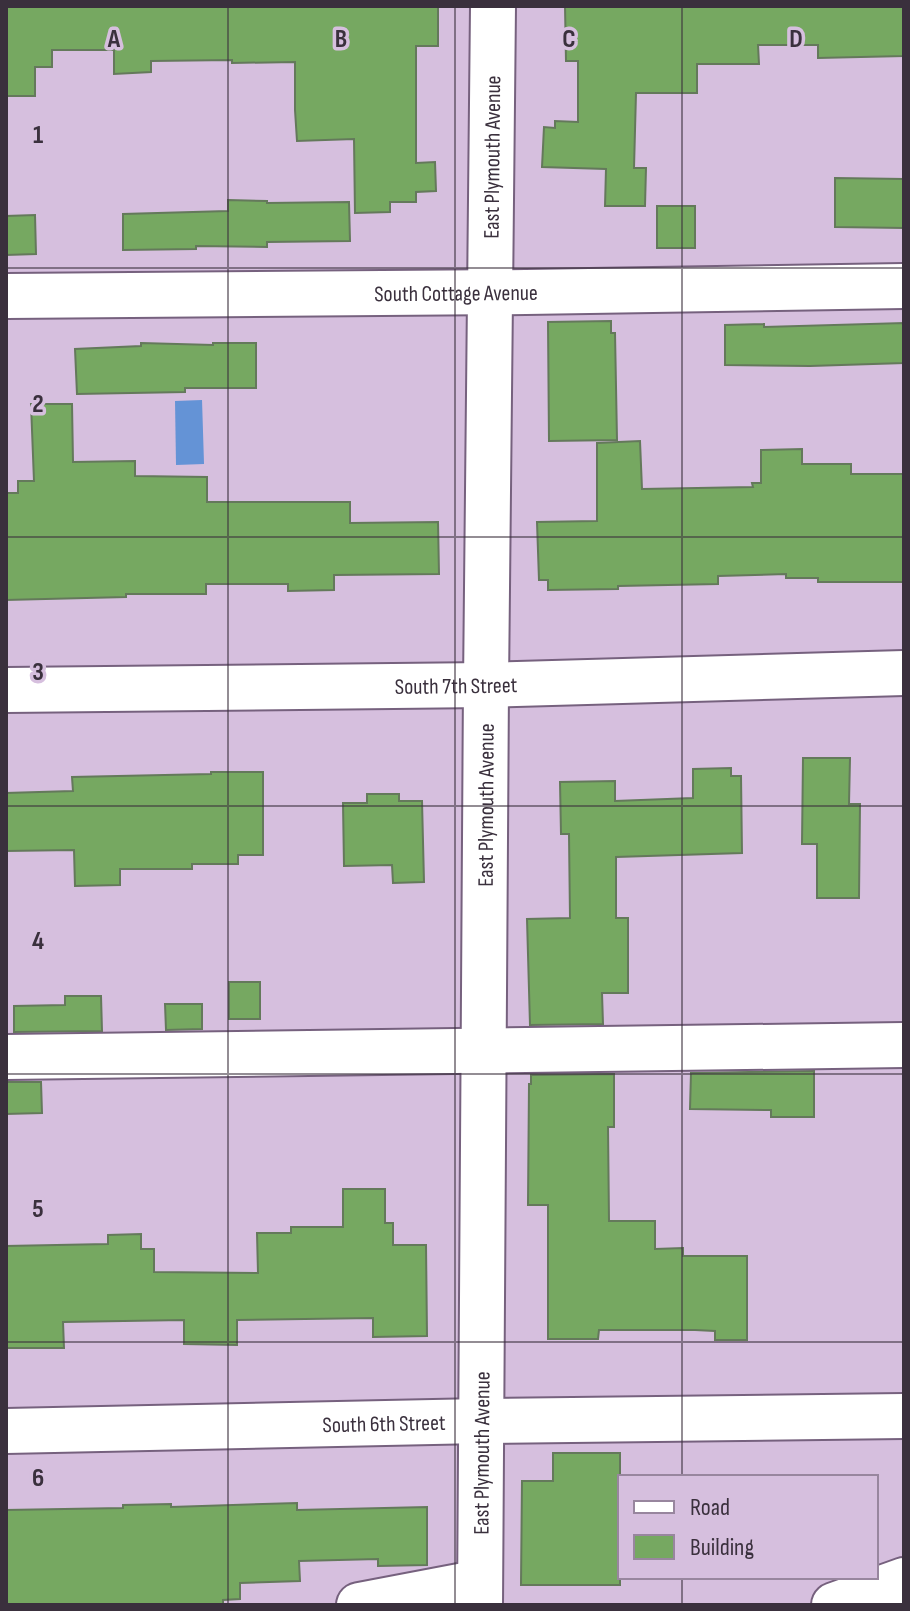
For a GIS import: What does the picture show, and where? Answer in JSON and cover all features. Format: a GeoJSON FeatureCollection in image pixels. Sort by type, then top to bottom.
{"type":"FeatureCollection","features":[{"type":"Feature","properties":{"kind":"street","name":"East Plymouth Avenue"},"geometry":{"type":"LineString","coordinates":[[480,1594],[493,6]]}},
{"type":"Feature","properties":{"kind":"street","name":"South Cottage Avenue"},"geometry":{"type":"LineString","coordinates":[[6,296],[904,286]]}},
{"type":"Feature","properties":{"kind":"street","name":"South 7th Street"},"geometry":{"type":"LineString","coordinates":[[6,690],[486,685],[904,673]]}},
{"type":"Feature","properties":{"kind":"street"},"geometry":{"type":"LineString","coordinates":[[6,1057],[904,1045]]}},
{"type":"Feature","properties":{"kind":"street","name":"South 6th Street"},"geometry":{"type":"LineString","coordinates":[[6,1431],[904,1416]]}},
{"type":"Feature","properties":{"kind":"street"},"geometry":{"type":"LineString","coordinates":[[834,1605],[904,1580]]}},
{"type":"Feature","properties":{"kind":"street"},"geometry":{"type":"LineString","coordinates":[[359,1605],[480,1594]]}},
{"type":"Feature","properties":{"kind":"water"},"geometry":{"type":"Polygon","coordinates":[[[202,400],[204,464],[176,465],[175,401],[202,400]]]}},
{"type":"Feature","properties":{"kind":"building"},"geometry":{"type":"Polygon","coordinates":[[[6,6],[438,6],[438,46],[416,46],[416,163],[435,162],[436,191],[416,192],[416,202],[390,202],[390,212],[355,213],[354,139],[297,141],[295,62],[151,61],[151,72],[114,74],[114,50],[52,50],[52,67],[35,67],[35,96],[6,96],[6,6]]]}},
{"type":"Feature","properties":{"kind":"building"},"geometry":{"type":"Polygon","coordinates":[[[565,6],[904,6],[904,56],[818,58],[818,45],[758,45],[759,64],[697,64],[697,93],[636,93],[634,168],[646,168],[645,206],[605,206],[606,169],[542,167],[544,127],[555,128],[555,121],[578,122],[578,61],[566,61],[565,6]]]}},
{"type":"Feature","properties":{"kind":"building"},"geometry":{"type":"Polygon","coordinates":[[[835,178],[904,179],[904,228],[835,227],[835,178]]]}},
{"type":"Feature","properties":{"kind":"building"},"geometry":{"type":"Polygon","coordinates":[[[228,200],[349,202],[350,241],[267,242],[267,247],[196,246],[196,249],[123,250],[123,214],[228,211],[228,200]]]}},
{"type":"Feature","properties":{"kind":"building"},"geometry":{"type":"Polygon","coordinates":[[[657,206],[695,206],[695,248],[657,248],[657,206]]]}},
{"type":"Feature","properties":{"kind":"building"},"geometry":{"type":"Polygon","coordinates":[[[35,215],[36,254],[6,255],[6,216],[35,215]]]}},
{"type":"Feature","properties":{"kind":"building"},"geometry":{"type":"Polygon","coordinates":[[[611,321],[611,333],[615,333],[617,440],[549,441],[548,322],[611,321]]]}},
{"type":"Feature","properties":{"kind":"building"},"geometry":{"type":"Polygon","coordinates":[[[904,323],[904,363],[725,365],[725,325],[764,324],[764,327],[904,323]]]}},
{"type":"Feature","properties":{"kind":"building"},"geometry":{"type":"Polygon","coordinates":[[[141,343],[256,343],[256,388],[77,394],[75,349],[141,346],[141,343]]]}},
{"type":"Feature","properties":{"kind":"building"},"geometry":{"type":"Polygon","coordinates":[[[31,404],[72,404],[73,462],[135,461],[135,476],[207,477],[207,502],[350,502],[350,523],[438,522],[439,574],[334,575],[334,590],[288,591],[288,584],[206,584],[206,594],[6,600],[6,493],[18,493],[18,481],[34,481],[31,404]]]}},
{"type":"Feature","properties":{"kind":"building"},"geometry":{"type":"Polygon","coordinates":[[[640,441],[642,489],[753,487],[752,483],[761,483],[761,450],[802,449],[802,464],[851,464],[851,474],[904,474],[904,582],[818,582],[818,578],[786,578],[786,574],[718,576],[718,584],[548,590],[548,580],[539,580],[537,522],[597,521],[597,443],[640,441]]]}},
{"type":"Feature","properties":{"kind":"building"},"geometry":{"type":"Polygon","coordinates":[[[803,758],[850,758],[849,804],[860,804],[859,898],[817,898],[817,844],[802,844],[803,758]]]}},
{"type":"Feature","properties":{"kind":"building"},"geometry":{"type":"Polygon","coordinates":[[[731,768],[731,776],[741,776],[742,853],[616,857],[616,918],[628,918],[628,993],[602,993],[603,1024],[530,1025],[527,919],[570,918],[569,834],[561,834],[560,782],[615,781],[615,801],[693,798],[693,769],[731,768]]]}},
{"type":"Feature","properties":{"kind":"building"},"geometry":{"type":"Polygon","coordinates":[[[263,772],[263,855],[238,855],[238,864],[192,864],[192,869],[120,869],[120,885],[75,886],[74,850],[6,851],[6,793],[73,791],[72,777],[263,772]]]}},
{"type":"Feature","properties":{"kind":"building"},"geometry":{"type":"Polygon","coordinates":[[[367,794],[399,794],[399,801],[422,801],[424,882],[393,883],[392,865],[344,866],[343,803],[367,803],[367,794]]]}},
{"type":"Feature","properties":{"kind":"building"},"geometry":{"type":"Polygon","coordinates":[[[229,982],[260,982],[260,1019],[229,1019],[229,982]]]}},
{"type":"Feature","properties":{"kind":"building"},"geometry":{"type":"Polygon","coordinates":[[[65,996],[101,996],[102,1031],[14,1032],[14,1006],[65,1005],[65,996]]]}},
{"type":"Feature","properties":{"kind":"building"},"geometry":{"type":"Polygon","coordinates":[[[165,1004],[202,1004],[202,1029],[166,1030],[165,1004]]]}},
{"type":"Feature","properties":{"kind":"building"},"geometry":{"type":"Polygon","coordinates":[[[814,1071],[814,1117],[771,1117],[771,1110],[690,1109],[691,1073],[814,1071]]]}},
{"type":"Feature","properties":{"kind":"building"},"geometry":{"type":"Polygon","coordinates":[[[614,1074],[614,1127],[608,1127],[609,1221],[655,1221],[655,1249],[683,1248],[683,1256],[747,1256],[747,1340],[715,1340],[715,1331],[695,1330],[599,1330],[598,1339],[548,1339],[548,1205],[528,1205],[531,1075],[614,1074]]]}},
{"type":"Feature","properties":{"kind":"building"},"geometry":{"type":"Polygon","coordinates":[[[6,1082],[41,1082],[42,1113],[6,1114],[6,1082]]]}},
{"type":"Feature","properties":{"kind":"building"},"geometry":{"type":"Polygon","coordinates":[[[343,1189],[385,1189],[385,1223],[393,1223],[393,1245],[426,1245],[427,1336],[373,1337],[373,1318],[237,1320],[237,1345],[184,1344],[184,1320],[63,1322],[64,1348],[6,1348],[6,1246],[108,1244],[108,1235],[141,1234],[141,1249],[154,1249],[154,1272],[258,1273],[257,1233],[291,1233],[291,1227],[343,1227],[343,1189]]]}},
{"type":"Feature","properties":{"kind":"building"},"geometry":{"type":"Polygon","coordinates":[[[553,1453],[620,1453],[620,1585],[521,1585],[522,1481],[553,1481],[553,1453]]]}},
{"type":"Feature","properties":{"kind":"building"},"geometry":{"type":"Polygon","coordinates":[[[297,1503],[297,1510],[427,1507],[427,1565],[378,1566],[378,1559],[299,1561],[300,1581],[240,1583],[240,1599],[223,1600],[223,1605],[6,1605],[6,1510],[297,1503]]]}}]}
